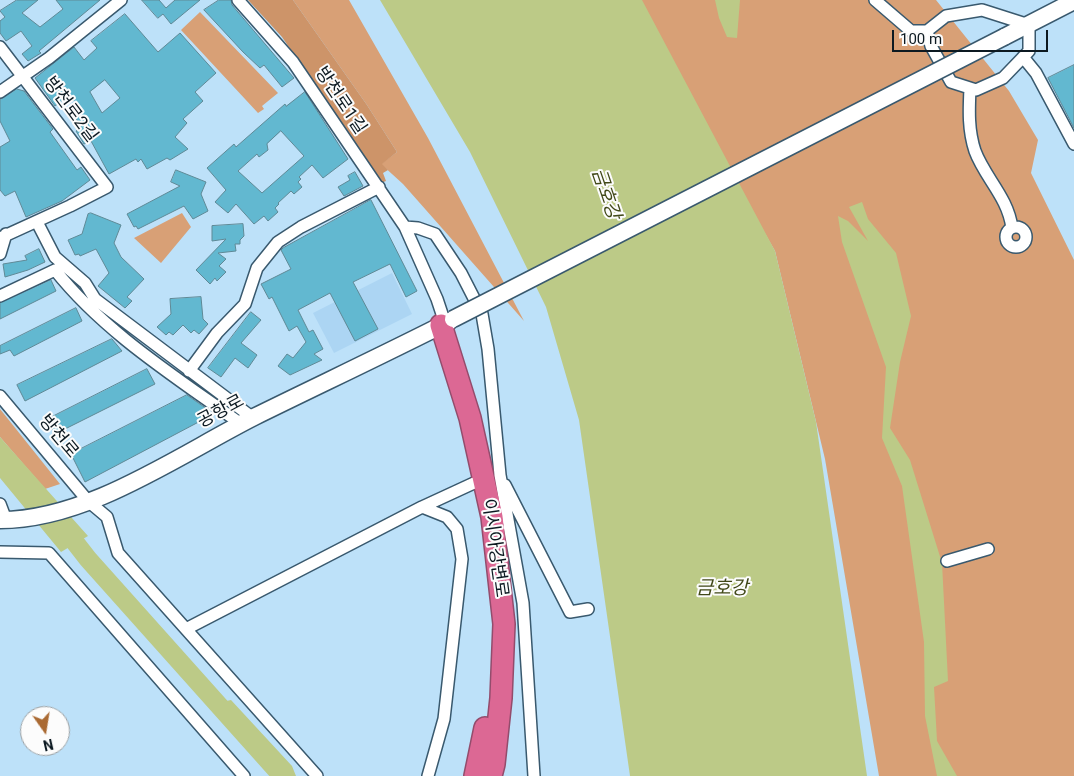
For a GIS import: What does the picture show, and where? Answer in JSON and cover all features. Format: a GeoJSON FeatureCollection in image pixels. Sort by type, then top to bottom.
{"type":"FeatureCollection","features":[{"type":"Feature","properties":{"kind":"highway","name":"이시아강변로"},"geometry":{"type":"LineString","coordinates":[[443,324],[455,398],[482,518],[492,624],[492,671],[482,751],[475,776]]}},
{"type":"Feature","properties":{"kind":"highway","name":"이시아강변로"},"geometry":{"type":"LineString","coordinates":[[443,324],[470,418],[492,518],[504,624],[502,698],[491,776]]}},
{"type":"Feature","properties":{"kind":"main road"},"geometry":{"type":"LineString","coordinates":[[1029,24],[1074,2]]}},
{"type":"Feature","properties":{"kind":"main road","name":"공항로"},"geometry":{"type":"LineString","coordinates":[[2,514],[49,513],[120,489],[247,421],[443,324],[1029,24]]}},
{"type":"Feature","properties":{"kind":"street"},"geometry":{"type":"LineString","coordinates":[[0,47],[22,76],[49,58],[121,0]]}},
{"type":"Feature","properties":{"kind":"street","name":"방천로1길"},"geometry":{"type":"LineString","coordinates":[[238,0],[293,62],[405,227],[438,299],[443,324]]}},
{"type":"Feature","properties":{"kind":"street"},"geometry":{"type":"LineString","coordinates":[[874,0],[911,31],[928,31],[946,16],[982,10],[1029,24],[1029,51],[1003,78],[976,90],[951,82],[931,46],[928,31]]}},
{"type":"Feature","properties":{"kind":"street"},"geometry":{"type":"LineString","coordinates":[[1023,57],[1036,73],[1074,144]]}},
{"type":"Feature","properties":{"kind":"street","name":"방천로2길"},"geometry":{"type":"LineString","coordinates":[[0,92],[22,76],[106,187],[37,222]]}},
{"type":"Feature","properties":{"kind":"street"},"geometry":{"type":"LineString","coordinates":[[970,88],[968,121],[976,152],[1011,214],[1012,228]]}},
{"type":"Feature","properties":{"kind":"street"},"geometry":{"type":"LineString","coordinates":[[189,371],[218,333],[245,304],[257,268],[278,242],[301,227],[379,187]]}},
{"type":"Feature","properties":{"kind":"street"},"geometry":{"type":"LineString","coordinates":[[0,254],[3,236],[37,222],[56,258],[85,283],[95,298],[189,371],[247,421]]}},
{"type":"Feature","properties":{"kind":"street"},"geometry":{"type":"LineString","coordinates":[[405,227],[418,228],[435,234],[461,273],[482,314],[488,349],[500,475],[523,603],[534,776]]}},
{"type":"Feature","properties":{"kind":"street"},"geometry":{"type":"LineString","coordinates":[[0,296],[55,270],[76,296],[112,327],[247,421]]}},
{"type":"Feature","properties":{"kind":"street","name":"방천로"},"geometry":{"type":"LineString","coordinates":[[0,396],[88,501],[107,517],[118,553],[317,776]]}},
{"type":"Feature","properties":{"kind":"street"},"geometry":{"type":"LineString","coordinates":[[500,475],[570,612],[588,609]]}},
{"type":"Feature","properties":{"kind":"street"},"geometry":{"type":"LineString","coordinates":[[186,629],[422,507],[474,483]]}},
{"type":"Feature","properties":{"kind":"street"},"geometry":{"type":"LineString","coordinates":[[422,507],[447,517],[457,529],[462,559],[444,719],[428,776]]}},
{"type":"Feature","properties":{"kind":"street"},"geometry":{"type":"LineString","coordinates":[[947,561],[988,549]]}},
{"type":"Feature","properties":{"kind":"street"},"geometry":{"type":"LineString","coordinates":[[0,552],[48,553],[244,776]]}},
{"type":"Feature","properties":{"kind":"shaded area"},"geometry":{"type":"Polygon","coordinates":[[[248,0],[293,0],[367,105],[397,152],[382,164],[388,170],[383,173],[386,181],[381,183],[282,37],[248,0]]]}},
{"type":"Feature","properties":{"kind":"shaded area"},"geometry":{"type":"Polygon","coordinates":[[[293,0],[349,0],[428,138],[524,321],[403,184],[381,164],[397,152],[367,105],[293,0]]]}},
{"type":"Feature","properties":{"kind":"shaded area"},"geometry":{"type":"Polygon","coordinates":[[[631,0],[936,0],[1009,91],[1038,140],[1031,173],[1074,260],[1074,776],[879,776],[825,459],[775,251],[631,0]]]}},
{"type":"Feature","properties":{"kind":"shaded area"},"geometry":{"type":"Polygon","coordinates":[[[200,12],[278,93],[262,106],[264,109],[258,113],[181,30],[200,12]]]}},
{"type":"Feature","properties":{"kind":"shaded area"},"geometry":{"type":"Polygon","coordinates":[[[182,213],[191,227],[161,263],[134,238],[182,213]]]}},
{"type":"Feature","properties":{"kind":"shaded area"},"geometry":{"type":"Polygon","coordinates":[[[392,273],[412,314],[334,353],[313,313],[392,273]]]}},
{"type":"Feature","properties":{"kind":"shaded area"},"geometry":{"type":"Polygon","coordinates":[[[0,409],[60,484],[45,489],[0,437],[0,409]]]}},
{"type":"Feature","properties":{"kind":"water","name":"금호강"},"geometry":{"type":"Polygon","coordinates":[[[380,0],[642,0],[775,251],[816,422],[867,776],[630,776],[579,420],[546,307],[470,152],[380,0]]]}},
{"type":"Feature","properties":{"kind":"water"},"geometry":{"type":"Polygon","coordinates":[[[715,0],[740,0],[737,38],[727,37],[719,18],[715,0]]]}},
{"type":"Feature","properties":{"kind":"water"},"geometry":{"type":"Polygon","coordinates":[[[862,202],[868,219],[896,253],[911,316],[900,362],[890,428],[910,460],[942,563],[948,681],[934,687],[937,741],[957,776],[937,776],[925,716],[924,642],[902,486],[882,438],[886,367],[842,242],[838,216],[848,221],[868,241],[849,207],[862,202]]]}},
{"type":"Feature","properties":{"kind":"water"},"geometry":{"type":"Polygon","coordinates":[[[0,437],[88,536],[61,552],[0,478],[0,437]]]}},
{"type":"Feature","properties":{"kind":"water"},"geometry":{"type":"Polygon","coordinates":[[[231,700],[292,766],[296,776],[274,776],[264,755],[222,702],[231,700]]]}},
{"type":"Feature","properties":{"kind":"building"},"geometry":{"type":"Polygon","coordinates":[[[17,0],[38,0],[22,13],[40,27],[63,9],[56,0],[100,0],[39,51],[41,53],[28,61],[22,54],[32,46],[21,31],[6,41],[0,33],[0,21],[5,17],[0,11],[17,0]]]}},
{"type":"Feature","properties":{"kind":"building"},"geometry":{"type":"Polygon","coordinates":[[[142,0],[159,0],[166,8],[175,0],[200,0],[171,24],[163,14],[158,18],[142,0]]]}},
{"type":"Feature","properties":{"kind":"building"},"geometry":{"type":"Polygon","coordinates":[[[219,0],[231,0],[232,5],[294,78],[282,87],[264,65],[260,68],[243,52],[204,10],[219,0]]]}},
{"type":"Feature","properties":{"kind":"building"},"geometry":{"type":"Polygon","coordinates":[[[125,14],[158,52],[180,33],[216,73],[195,92],[203,101],[183,119],[187,123],[175,137],[188,149],[170,160],[167,158],[147,169],[141,159],[138,162],[136,159],[109,174],[91,141],[84,144],[76,131],[81,128],[75,116],[83,112],[69,95],[55,106],[35,78],[74,47],[84,60],[97,48],[91,41],[125,14]],[[105,80],[90,92],[102,113],[120,98],[105,80]]]}},
{"type":"Feature","properties":{"kind":"building"},"geometry":{"type":"Polygon","coordinates":[[[1074,65],[1074,128],[1048,78],[1074,65]]]}},
{"type":"Feature","properties":{"kind":"building"},"geometry":{"type":"Polygon","coordinates":[[[17,89],[24,91],[53,129],[50,132],[77,170],[81,167],[90,180],[62,201],[26,217],[15,191],[5,196],[0,190],[0,147],[10,141],[0,121],[0,100],[17,89]]]}},
{"type":"Feature","properties":{"kind":"building"},"geometry":{"type":"Polygon","coordinates":[[[305,92],[348,159],[323,178],[312,165],[299,177],[301,179],[298,182],[302,187],[294,194],[291,191],[278,203],[275,208],[278,212],[268,221],[264,216],[254,224],[236,204],[228,213],[215,202],[226,190],[207,168],[234,144],[236,147],[285,104],[286,106],[305,92]],[[281,131],[267,144],[268,150],[259,157],[257,154],[238,171],[262,193],[304,156],[281,131]]]}},
{"type":"Feature","properties":{"kind":"building"},"geometry":{"type":"Polygon","coordinates":[[[176,170],[206,182],[201,194],[208,211],[193,219],[184,206],[138,229],[136,226],[134,227],[127,214],[180,186],[171,182],[176,170]]]}},
{"type":"Feature","properties":{"kind":"building"},"geometry":{"type":"Polygon","coordinates":[[[355,172],[363,186],[344,196],[338,187],[350,180],[348,176],[355,172]]]}},
{"type":"Feature","properties":{"kind":"building"},"geometry":{"type":"Polygon","coordinates":[[[371,200],[417,291],[406,297],[390,264],[353,282],[378,329],[355,341],[330,293],[298,310],[309,332],[313,330],[323,349],[314,354],[322,360],[290,375],[278,366],[287,354],[293,358],[306,342],[297,326],[289,331],[272,297],[269,299],[261,284],[291,269],[281,250],[283,248],[371,200]]]}},
{"type":"Feature","properties":{"kind":"building"},"geometry":{"type":"Polygon","coordinates":[[[91,213],[121,225],[114,243],[121,257],[144,279],[127,297],[132,301],[125,308],[98,286],[109,273],[96,249],[80,256],[79,254],[75,255],[68,240],[82,234],[88,214],[91,213]]]}},
{"type":"Feature","properties":{"kind":"building"},"geometry":{"type":"Polygon","coordinates":[[[243,224],[244,236],[240,240],[240,244],[235,244],[236,251],[218,253],[226,259],[219,266],[226,272],[217,281],[215,278],[210,284],[196,270],[226,239],[212,241],[212,226],[243,224]]]}},
{"type":"Feature","properties":{"kind":"building"},"geometry":{"type":"Polygon","coordinates":[[[39,249],[45,262],[28,270],[5,277],[3,264],[27,260],[25,256],[39,249]]]}},
{"type":"Feature","properties":{"kind":"building"},"geometry":{"type":"Polygon","coordinates":[[[51,280],[56,291],[0,319],[0,303],[51,280]]]}},
{"type":"Feature","properties":{"kind":"building"},"geometry":{"type":"Polygon","coordinates":[[[201,297],[203,319],[208,324],[199,334],[194,330],[191,333],[183,325],[173,335],[169,332],[166,335],[157,327],[171,314],[170,299],[201,297]]]}},
{"type":"Feature","properties":{"kind":"building"},"geometry":{"type":"Polygon","coordinates":[[[76,308],[82,321],[14,356],[10,350],[0,354],[0,346],[76,308]]]}},
{"type":"Feature","properties":{"kind":"building"},"geometry":{"type":"Polygon","coordinates":[[[251,312],[261,320],[241,343],[257,355],[248,368],[235,358],[221,377],[208,368],[251,312]]]}},
{"type":"Feature","properties":{"kind":"building"},"geometry":{"type":"Polygon","coordinates":[[[112,339],[122,351],[25,401],[17,385],[112,339]]]}},
{"type":"Feature","properties":{"kind":"building"},"geometry":{"type":"Polygon","coordinates":[[[147,369],[155,384],[55,434],[48,419],[147,369]]]}},
{"type":"Feature","properties":{"kind":"building"},"geometry":{"type":"Polygon","coordinates":[[[187,395],[207,409],[210,416],[85,482],[71,454],[187,395]]]}},
{"type":"Feature","properties":{"kind":"waterway"},"geometry":{"type":"LineString","coordinates":[[60,523],[88,559],[282,776]]}}]}
